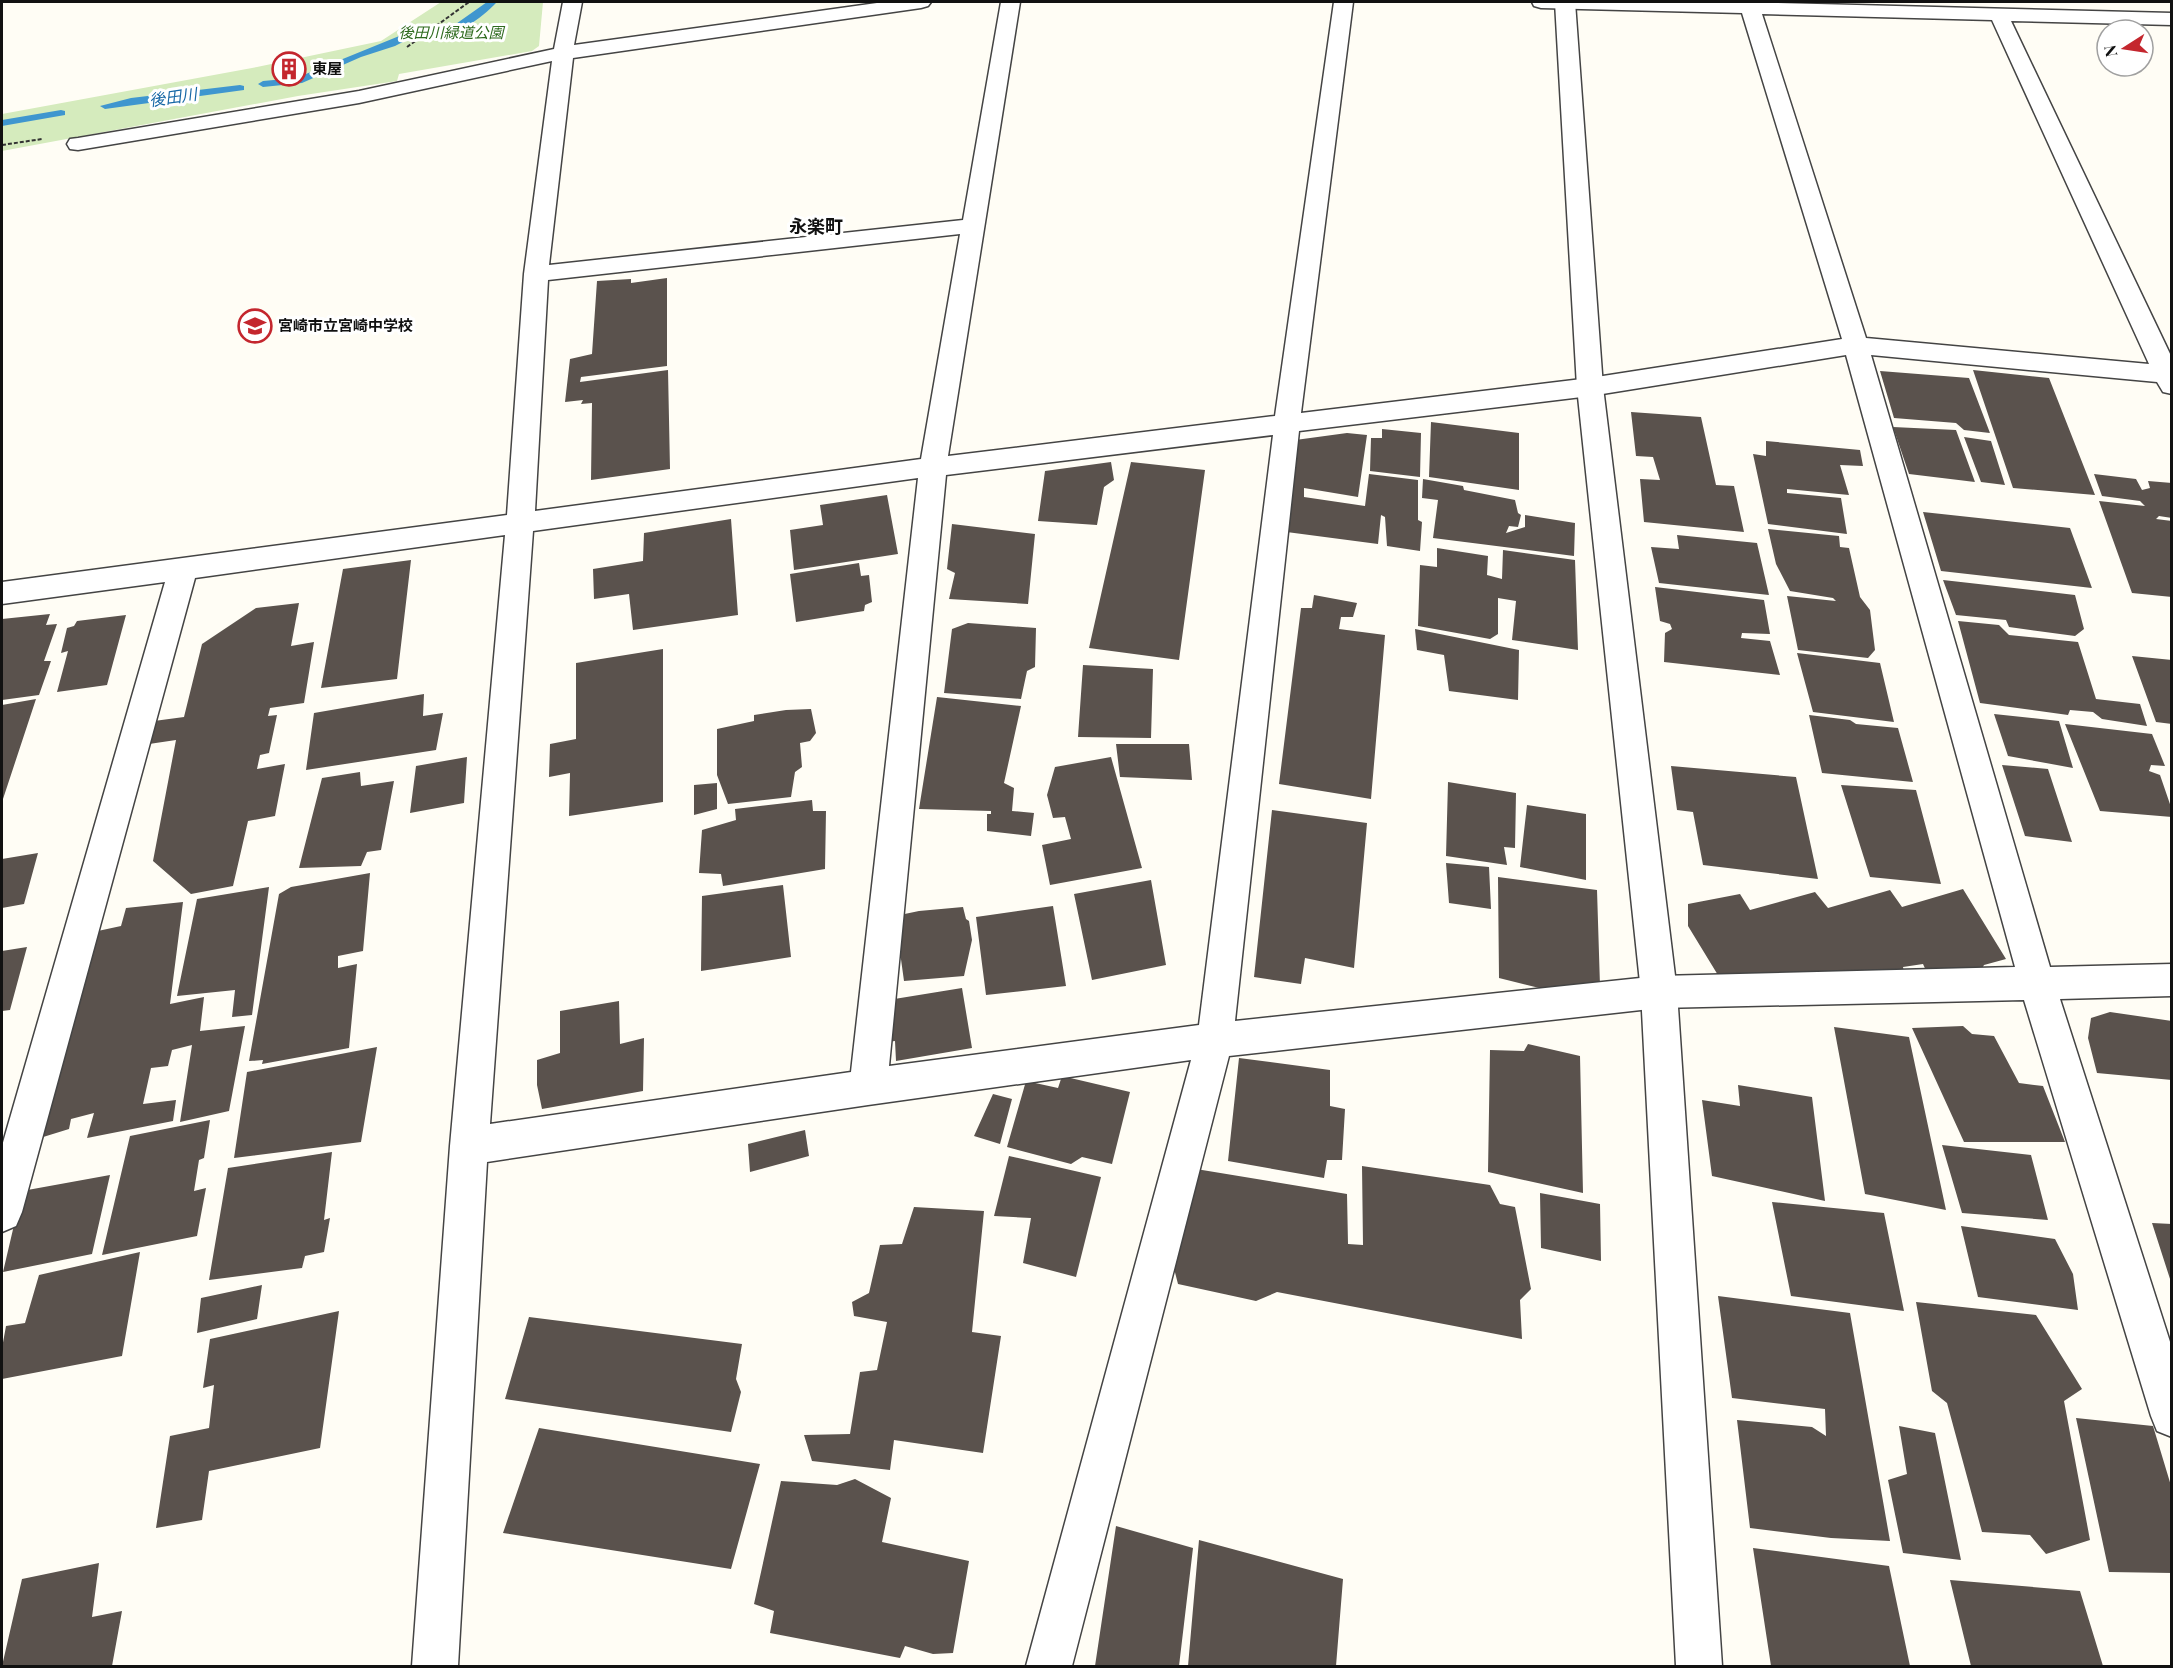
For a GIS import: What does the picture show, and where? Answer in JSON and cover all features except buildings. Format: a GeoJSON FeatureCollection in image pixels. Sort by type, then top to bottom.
{"type":"FeatureCollection","features":[{"type":"Feature","properties":{"kind":"street"},"geometry":{"type":"LineString","coordinates":[[435,1666],[469,1146],[520,523],[536,274],[563,53],[572,2]]}},
{"type":"Feature","properties":{"kind":"street"},"geometry":{"type":"LineString","coordinates":[[78,144],[359,97],[563,53],[921,2]]}},
{"type":"Feature","properties":{"kind":"street"},"geometry":{"type":"LineString","coordinates":[[868,1087],[933,467],[1011,2]]}},
{"type":"Feature","properties":{"kind":"street"},"geometry":{"type":"LineString","coordinates":[[1049,1666],[1215,1040],[1287,424],[1343,2]]}},
{"type":"Feature","properties":{"kind":"street"},"geometry":{"type":"LineString","coordinates":[[1699,1666],[1659,992],[1590,387],[1557,2],[2172,19]]}},
{"type":"Feature","properties":{"kind":"street"},"geometry":{"type":"LineString","coordinates":[[1750,8],[1856,345],[2037,984],[2172,1416]]}},
{"type":"Feature","properties":{"kind":"street"},"geometry":{"type":"LineString","coordinates":[[1999,15],[2170,378]]}},
{"type":"Feature","properties":{"kind":"street"},"geometry":{"type":"LineString","coordinates":[[536,274],[973,226]]}},
{"type":"Feature","properties":{"kind":"street"},"geometry":{"type":"LineString","coordinates":[[2,593],[933,467],[1590,387],[1856,345],[2170,378]]}},
{"type":"Feature","properties":{"kind":"street"},"geometry":{"type":"LineString","coordinates":[[2,1212],[183,569]]}},
{"type":"Feature","properties":{"kind":"street"},"geometry":{"type":"LineString","coordinates":[[469,1146],[868,1087],[1215,1040],[1659,992],[2172,980]]}},
{"type":"Feature","properties":{"kind":"green space","name":"後田川緑道公園"},"geometry":{"type":"Polygon","coordinates":[[[441,2],[543,2],[539,46],[532,51],[399,74],[397,81],[298,96],[2,151],[2,114],[257,67],[381,41],[441,2]]]}},
{"type":"Feature","properties":{"kind":"waterway","name":"後田川"},"geometry":{"type":"LineString","coordinates":[[432,37],[448,33],[492,2]]}},
{"type":"Feature","properties":{"kind":"waterway","name":"後田川"},"geometry":{"type":"LineString","coordinates":[[263,84],[298,81],[417,32]]}},
{"type":"Feature","properties":{"kind":"waterway","name":"後田川"},"geometry":{"type":"LineString","coordinates":[[105,106],[240,88]]}},
{"type":"Feature","properties":{"kind":"waterway","name":"後田川"},"geometry":{"type":"LineString","coordinates":[[2,123],[61,113]]}},
{"type":"Feature","properties":{"kind":"place","name":"東屋"},"geometry":{"type":"Point","coordinates":[289,69]}},
{"type":"Feature","properties":{"kind":"place","name":"宮崎市立宮崎中学校"},"geometry":{"type":"Point","coordinates":[255,326]}},
{"type":"Feature","properties":{"kind":"district","name":"永楽町"},"geometry":{"type":"Point","coordinates":[816,227]}}]}
